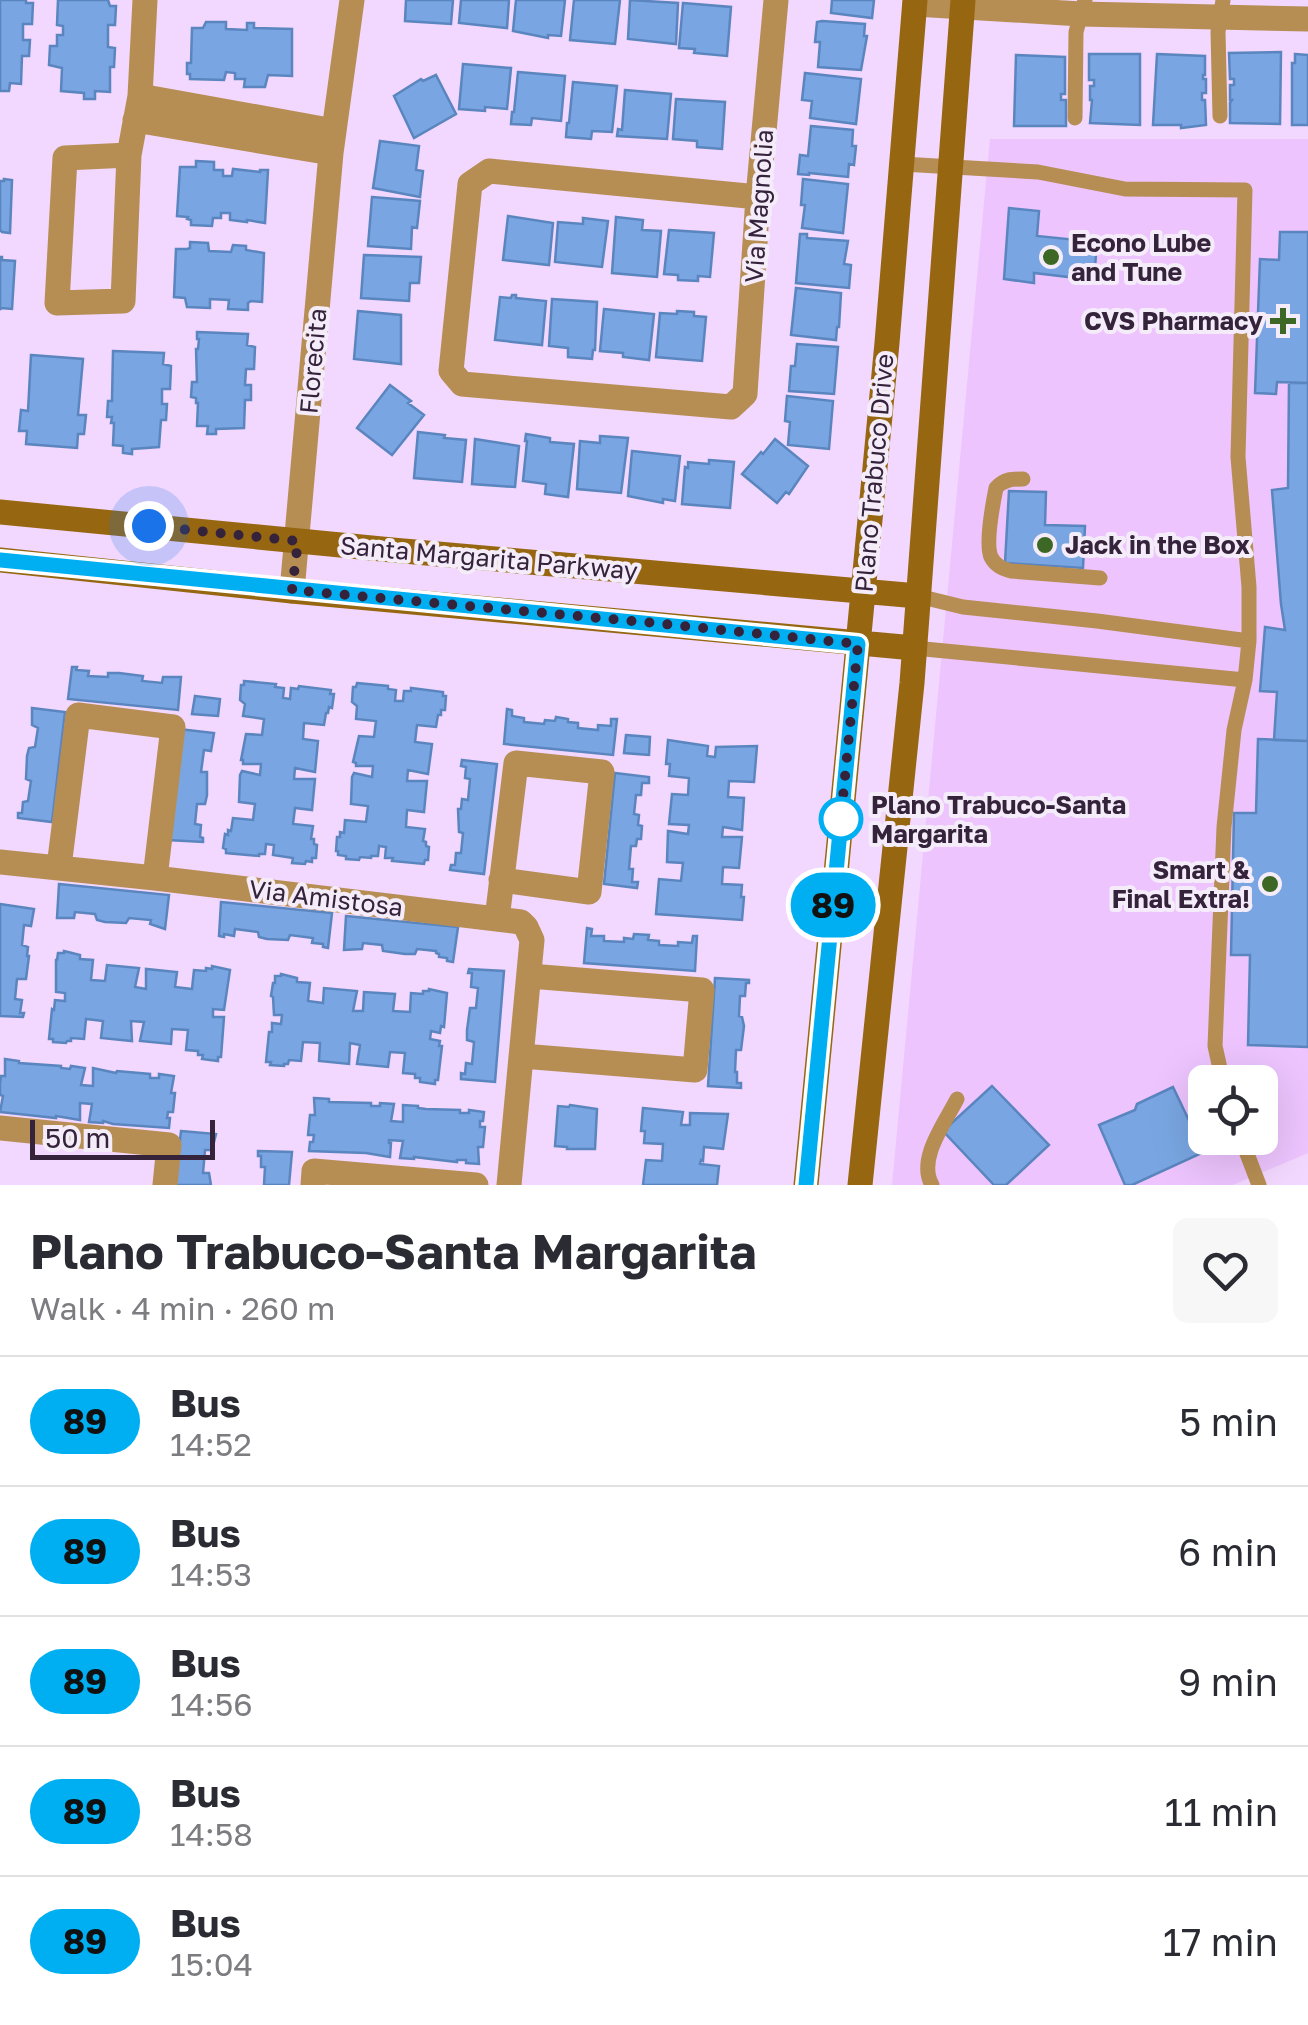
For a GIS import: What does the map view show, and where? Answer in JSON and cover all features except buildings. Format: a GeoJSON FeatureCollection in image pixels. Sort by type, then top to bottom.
{"type":"FeatureCollection","features":[{"type":"Feature","properties":{"kind":"main road","name":"Plano Trabuco Drive"},"geometry":{"type":"LineString","coordinates":[[806,1185],[915,2]]}},
{"type":"Feature","properties":{"kind":"main road","name":"Plano Trabuco Drive"},"geometry":{"type":"LineString","coordinates":[[860,1185],[914,648],[963,4]]}},
{"type":"Feature","properties":{"kind":"main road","name":"Santa Margarita Parkway"},"geometry":{"type":"LineString","coordinates":[[0,512],[918,596]]}},
{"type":"Feature","properties":{"kind":"main road","name":"Santa Margarita Parkway"},"geometry":{"type":"LineString","coordinates":[[0,560],[914,648]]}},
{"type":"Feature","properties":{"kind":"street"},"geometry":{"type":"LineString","coordinates":[[129,155],[65,158],[57,303],[123,301],[129,155],[137,108],[144,0]]}},
{"type":"Feature","properties":{"kind":"street","name":"Florecita"},"geometry":{"type":"LineString","coordinates":[[292,590],[333,142],[352,0]]}},
{"type":"Feature","properties":{"kind":"street","name":"Via Magnolia"},"geometry":{"type":"LineString","coordinates":[[758,198],[489,171],[470,184],[451,372],[462,384],[731,407],[745,394],[776,0]]}},
{"type":"Feature","properties":{"kind":"street"},"geometry":{"type":"LineString","coordinates":[[915,2],[1221,9],[1308,19]]}},
{"type":"Feature","properties":{"kind":"street"},"geometry":{"type":"LineString","coordinates":[[137,108],[333,142]]}},
{"type":"Feature","properties":{"kind":"street"},"geometry":{"type":"LineString","coordinates":[[60,867],[78,715],[173,727],[155,878]]}},
{"type":"Feature","properties":{"kind":"street"},"geometry":{"type":"LineString","coordinates":[[496,919],[516,762],[602,772],[590,892],[501,880]]}},
{"type":"Feature","properties":{"kind":"street","name":"Via Amistosa"},"geometry":{"type":"LineString","coordinates":[[0,862],[521,922],[532,940],[509,1185]]}},
{"type":"Feature","properties":{"kind":"street"},"geometry":{"type":"LineString","coordinates":[[522,1056],[695,1070],[702,990],[530,976]]}},
{"type":"Feature","properties":{"kind":"street"},"geometry":{"type":"LineString","coordinates":[[0,1128],[169,1145],[165,1185]]}},
{"type":"Feature","properties":{"kind":"street"},"geometry":{"type":"LineString","coordinates":[[313,1185],[314,1171],[476,1185]]}},
{"type":"Feature","properties":{"kind":"lane"},"geometry":{"type":"LineString","coordinates":[[1075,118],[1076,32],[1083,7]]}},
{"type":"Feature","properties":{"kind":"lane"},"geometry":{"type":"LineString","coordinates":[[1220,116],[1221,9]]}},
{"type":"Feature","properties":{"kind":"lane"},"geometry":{"type":"LineString","coordinates":[[902,164],[1038,172],[1125,189],[1245,190],[1238,456],[1249,587],[1249,641],[1234,730],[1224,827],[1216,1046],[1220,1065]]}},
{"type":"Feature","properties":{"kind":"lane"},"geometry":{"type":"LineString","coordinates":[[1023,479],[1008,480],[996,488],[989,546],[992,559],[1011,571],[1100,578]]}},
{"type":"Feature","properties":{"kind":"lane"},"geometry":{"type":"LineString","coordinates":[[918,596],[963,608],[1249,641]]}},
{"type":"Feature","properties":{"kind":"lane"},"geometry":{"type":"LineString","coordinates":[[914,648],[1245,680]]}},
{"type":"Feature","properties":{"kind":"lane"},"geometry":{"type":"LineString","coordinates":[[932,1185],[927,1164],[957,1099]]}},
{"type":"Feature","properties":{"kind":"lane"},"geometry":{"type":"LineString","coordinates":[[1247,1155],[1259,1185]]}},
{"type":"Feature","properties":{"kind":"shaded area"},"geometry":{"type":"Polygon","coordinates":[[[990,139],[1308,139],[1308,1153],[1233,1185],[892,1185],[990,139]]]}},
{"type":"Feature","properties":{"kind":"bus line","name":"89"},"geometry":{"type":"LineString","coordinates":[[0,560],[858,644],[806,1185]]}},
{"type":"Feature","properties":{"kind":"place","name":"Econo Lube and Tune"},"geometry":{"type":"Point","coordinates":[1051,257]}},
{"type":"Feature","properties":{"kind":"place","name":"CVS Pharmacy"},"geometry":{"type":"Point","coordinates":[1283,321]}},
{"type":"Feature","properties":{"kind":"place","name":"Jack in the Box"},"geometry":{"type":"Point","coordinates":[1045,545]}},
{"type":"Feature","properties":{"kind":"place","name":"Plano Trabuco-Santa Margarita"},"geometry":{"type":"Point","coordinates":[841,819]}},
{"type":"Feature","properties":{"kind":"place","name":"Smart & Final Extra!"},"geometry":{"type":"Point","coordinates":[1270,884]}},
{"type":"Feature","properties":{"kind":"route"},"geometry":{"type":"LineString","coordinates":[[149,526],[298,541],[292,590],[858,644],[839,838],[841,819]]}}]}
